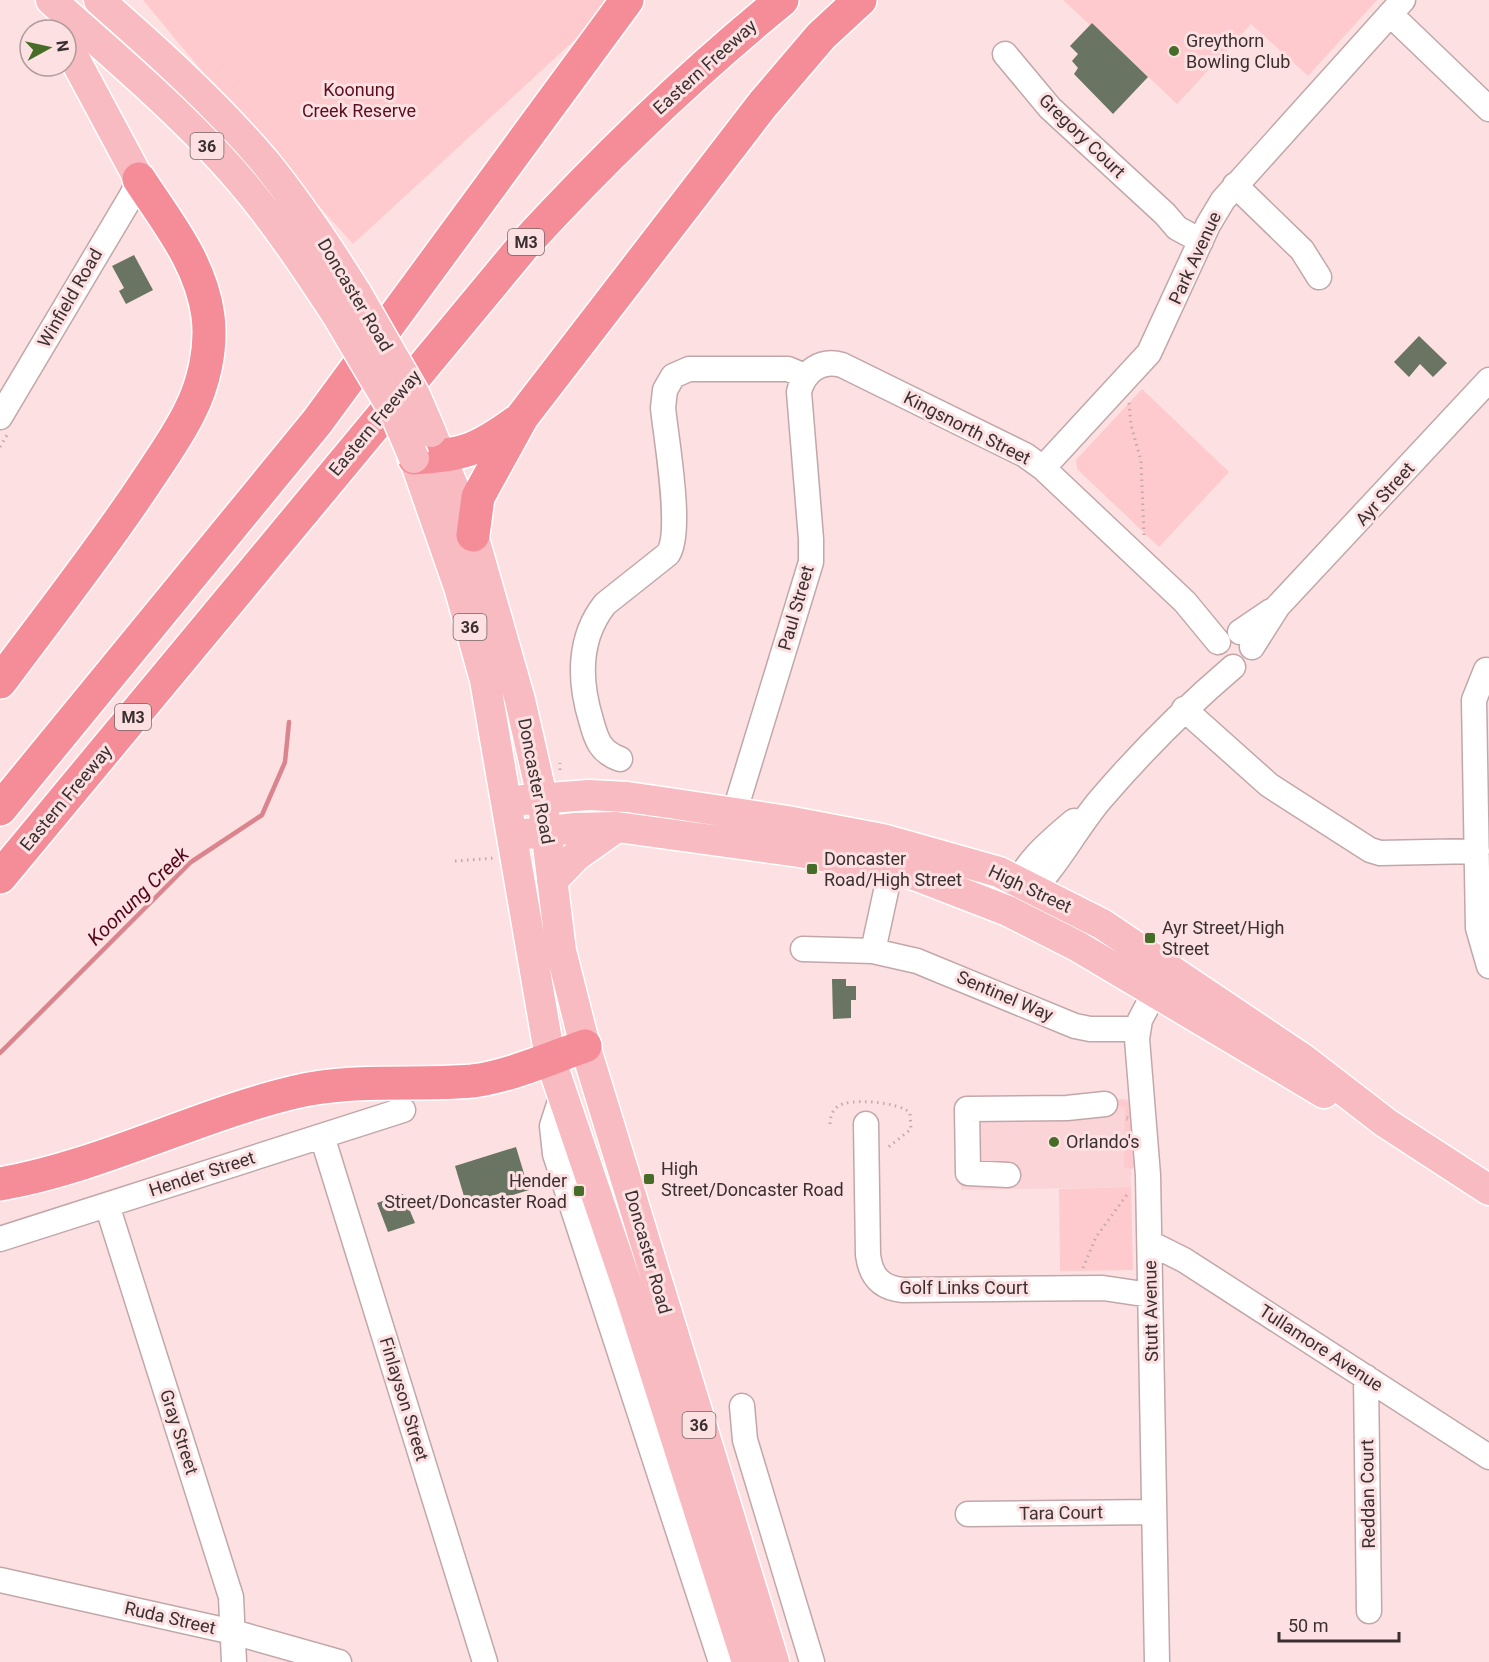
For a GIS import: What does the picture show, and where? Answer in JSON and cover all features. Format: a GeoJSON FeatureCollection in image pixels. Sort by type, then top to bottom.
{"type":"FeatureCollection","features":[{"type":"Feature","properties":{"kind":"highway","name":"M3"},"geometry":{"type":"LineString","coordinates":[[0,809],[317,422],[627,0]]}},
{"type":"Feature","properties":{"kind":"highway","name":"Eastern Freeway"},"geometry":{"type":"LineString","coordinates":[[0,878],[525,244],[583,180],[740,34],[782,0]]}},
{"type":"Feature","properties":{"kind":"highway"},"geometry":{"type":"LineString","coordinates":[[473,535],[478,497],[522,417],[763,104],[821,36],[860,0]]}},
{"type":"Feature","properties":{"kind":"highway"},"geometry":{"type":"LineString","coordinates":[[0,682],[115,528],[190,412],[203,375],[208,352],[208,317],[190,256],[139,179]]}},
{"type":"Feature","properties":{"kind":"highway"},"geometry":{"type":"LineString","coordinates":[[428,449],[455,455],[485,444],[522,417]]}},
{"type":"Feature","properties":{"kind":"highway"},"geometry":{"type":"LineString","coordinates":[[0,1184],[46,1176],[255,1102],[298,1091],[376,1082],[471,1081],[490,1078],[585,1046]]}},
{"type":"Feature","properties":{"kind":"main road"},"geometry":{"type":"LineString","coordinates":[[44,0],[53,18]]}},
{"type":"Feature","properties":{"kind":"main road","name":"Doncaster Road"},"geometry":{"type":"LineString","coordinates":[[51,0],[178,116],[239,179],[310,273],[347,305],[415,395],[485,680],[508,801],[550,1058],[608,1228],[747,1662]]}},
{"type":"Feature","properties":{"kind":"main road","name":"Doncaster Road"},"geometry":{"type":"LineString","coordinates":[[99,0],[159,53],[265,163],[336,260],[347,305]]}},
{"type":"Feature","properties":{"kind":"main road"},"geometry":{"type":"LineString","coordinates":[[78,65],[139,179]]}},
{"type":"Feature","properties":{"kind":"main road","name":"Doncaster Road"},"geometry":{"type":"LineString","coordinates":[[428,449],[473,535],[508,652],[542,797],[561,951],[585,1046],[715,1478],[774,1662]]}},
{"type":"Feature","properties":{"kind":"main road"},"geometry":{"type":"LineString","coordinates":[[532,751],[559,782],[590,795]]}},
{"type":"Feature","properties":{"kind":"main road","name":"High Street"},"geometry":{"type":"LineString","coordinates":[[508,801],[590,795],[627,797],[730,827],[891,868],[1008,911],[1162,979]]}},
{"type":"Feature","properties":{"kind":"main road"},"geometry":{"type":"LineString","coordinates":[[552,881],[576,856],[617,827]]}},
{"type":"Feature","properties":{"kind":"main road","name":"High Street"},"geometry":{"type":"LineString","coordinates":[[513,835],[617,827],[730,827],[882,839],[964,860],[1025,885],[1102,924],[1162,979],[1302,1082],[1386,1123],[1489,1190]]}},
{"type":"Feature","properties":{"kind":"main road"},"geometry":{"type":"LineString","coordinates":[[606,1112],[593,1122],[612,1184],[608,1228]]}},
{"type":"Feature","properties":{"kind":"street"},"geometry":{"type":"LineString","coordinates":[[1396,7],[1489,109]]}},
{"type":"Feature","properties":{"kind":"street","name":"Park Avenue"},"geometry":{"type":"LineString","coordinates":[[1043,468],[1149,353],[1204,233],[1234,185],[1396,7]]}},
{"type":"Feature","properties":{"kind":"street","name":"Gregory Court"},"geometry":{"type":"LineString","coordinates":[[1005,54],[1050,108],[1165,213],[1204,233]]}},
{"type":"Feature","properties":{"kind":"street","name":"Winfield Road"},"geometry":{"type":"LineString","coordinates":[[0,417],[132,195],[139,179]]}},
{"type":"Feature","properties":{"kind":"street"},"geometry":{"type":"LineString","coordinates":[[1234,185],[1302,250],[1319,278]]}},
{"type":"Feature","properties":{"kind":"street","name":"Kingsnorth Street"},"geometry":{"type":"LineString","coordinates":[[808,373],[823,364],[842,365],[1005,444],[1043,468],[1232,647]]}},
{"type":"Feature","properties":{"kind":"street"},"geometry":{"type":"LineString","coordinates":[[620,759],[608,755],[601,748],[595,736],[582,692],[584,654],[589,631],[605,604],[668,554],[673,547],[675,524],[663,408],[665,390],[673,376],[689,369],[788,369],[808,373]]}},
{"type":"Feature","properties":{"kind":"street","name":"Paul Street"},"geometry":{"type":"LineString","coordinates":[[730,827],[811,562],[812,539],[799,401],[808,373]]}},
{"type":"Feature","properties":{"kind":"street","name":"Ayr Street"},"geometry":{"type":"LineString","coordinates":[[1008,911],[1025,885],[1184,709],[1232,647],[1278,606],[1489,380]]}},
{"type":"Feature","properties":{"kind":"street"},"geometry":{"type":"LineString","coordinates":[[1486,670],[1474,700],[1478,928],[1489,966]]}},
{"type":"Feature","properties":{"kind":"street"},"geometry":{"type":"LineString","coordinates":[[1184,709],[1269,785],[1370,850],[1380,853],[1477,851]]}},
{"type":"Feature","properties":{"kind":"street"},"geometry":{"type":"LineString","coordinates":[[873,951],[891,868],[889,852],[882,839]]}},
{"type":"Feature","properties":{"kind":"street","name":"Sentinel Way"},"geometry":{"type":"LineString","coordinates":[[803,949],[873,951],[917,961],[944,970],[1075,1026],[1090,1029],[1138,1029]]}},
{"type":"Feature","properties":{"kind":"street","name":"Stutt Avenue"},"geometry":{"type":"LineString","coordinates":[[1157,1662],[1148,1158],[1139,1076],[1138,1029],[1162,979]]}},
{"type":"Feature","properties":{"kind":"street"},"geometry":{"type":"LineString","coordinates":[[563,1092],[552,1126],[555,1154],[721,1662]]}},
{"type":"Feature","properties":{"kind":"street"},"geometry":{"type":"LineString","coordinates":[[1008,1175],[968,1173],[967,1109],[1067,1108],[1105,1104]]}},
{"type":"Feature","properties":{"kind":"street","name":"Hender Street"},"geometry":{"type":"LineString","coordinates":[[0,1239],[403,1110]]}},
{"type":"Feature","properties":{"kind":"street","name":"Golf Links Court"},"geometry":{"type":"LineString","coordinates":[[866,1124],[868,1256],[872,1272],[880,1283],[903,1290],[1150,1287]]}},
{"type":"Feature","properties":{"kind":"street","name":"Finlayson Street"},"geometry":{"type":"LineString","coordinates":[[322,1136],[485,1662]]}},
{"type":"Feature","properties":{"kind":"street","name":"Gray Street"},"geometry":{"type":"LineString","coordinates":[[107,1205],[231,1597],[234,1662]]}},
{"type":"Feature","properties":{"kind":"street","name":"Tullamore Avenue"},"geometry":{"type":"LineString","coordinates":[[1150,1243],[1184,1260],[1489,1457]]}},
{"type":"Feature","properties":{"kind":"street","name":"Reddan Court"},"geometry":{"type":"LineString","coordinates":[[1366,1377],[1369,1611]]}},
{"type":"Feature","properties":{"kind":"street"},"geometry":{"type":"LineString","coordinates":[[742,1406],[745,1440],[812,1662]]}},
{"type":"Feature","properties":{"kind":"street","name":"Tara Court"},"geometry":{"type":"LineString","coordinates":[[968,1514],[1154,1512]]}},
{"type":"Feature","properties":{"kind":"street","name":"Ruda Street"},"geometry":{"type":"LineString","coordinates":[[0,1580],[233,1632],[339,1662]]}},
{"type":"Feature","properties":{"kind":"path"},"geometry":{"type":"LineString","coordinates":[[1129,399],[1131,425],[1141,461],[1144,536]]}},
{"type":"Feature","properties":{"kind":"path"},"geometry":{"type":"LineString","coordinates":[[830,1124],[833,1111],[842,1104],[901,1106],[910,1113],[911,1129],[884,1152]]}},
{"type":"Feature","properties":{"kind":"path"},"geometry":{"type":"LineString","coordinates":[[1083,1273],[1085,1262],[1096,1237],[1121,1200],[1133,1190]]}},
{"type":"Feature","properties":{"kind":"shaded area"},"geometry":{"type":"Polygon","coordinates":[[[1126,1099],[1129,1101],[1135,1167],[1131,1169],[1131,1187],[961,1190],[958,1124],[1084,1101],[1126,1099]]]}},
{"type":"Feature","properties":{"kind":"green space","name":"Koonung Creek Reserve"},"geometry":{"type":"Polygon","coordinates":[[[143,0],[618,0],[353,244],[254,134],[143,0]]]}},
{"type":"Feature","properties":{"kind":"green space","name":"Greythorn Bowling Club"},"geometry":{"type":"Polygon","coordinates":[[[1063,0],[1377,0],[1308,76],[1251,24],[1177,104],[1092,23],[1090,25],[1063,0]]]}},
{"type":"Feature","properties":{"kind":"green space"},"geometry":{"type":"Polygon","coordinates":[[[1142,389],[1229,472],[1159,547],[1077,469],[1076,460],[1142,389]]]}},
{"type":"Feature","properties":{"kind":"green space"},"geometry":{"type":"Polygon","coordinates":[[[1122,1099],[1132,1104],[1138,1165],[1131,1169],[1124,1167],[1125,1107],[1114,1107],[1114,1102],[1122,1099]]]}},
{"type":"Feature","properties":{"kind":"green space"},"geometry":{"type":"Polygon","coordinates":[[[1131,1187],[1133,1270],[1060,1271],[1059,1189],[1131,1187]]]}},
{"type":"Feature","properties":{"kind":"building"},"geometry":{"type":"Polygon","coordinates":[[[1092,23],[1148,77],[1113,114],[1074,74],[1078,68],[1072,61],[1078,54],[1070,46],[1092,23]]]}},
{"type":"Feature","properties":{"kind":"building"},"geometry":{"type":"Polygon","coordinates":[[[134,255],[153,290],[126,304],[119,291],[124,288],[112,266],[134,255]]]}},
{"type":"Feature","properties":{"kind":"building"},"geometry":{"type":"Polygon","coordinates":[[[1419,336],[1447,363],[1433,377],[1420,364],[1409,377],[1394,362],[1419,336]]]}},
{"type":"Feature","properties":{"kind":"building"},"geometry":{"type":"Polygon","coordinates":[[[832,979],[846,979],[846,986],[856,986],[856,1000],[851,1000],[851,1018],[833,1019],[832,979]]]}},
{"type":"Feature","properties":{"kind":"building"},"geometry":{"type":"Polygon","coordinates":[[[516,1147],[529,1190],[503,1198],[502,1193],[466,1203],[455,1166],[516,1147]]]}},
{"type":"Feature","properties":{"kind":"building"},"geometry":{"type":"Polygon","coordinates":[[[403,1194],[415,1223],[388,1232],[377,1203],[403,1194]]]}},
{"type":"Feature","properties":{"kind":"waterway","name":"Koonung Creek"},"geometry":{"type":"LineString","coordinates":[[0,1053],[191,862],[262,815],[285,762],[289,722]]}},
{"type":"Feature","properties":{"kind":"place","name":"Greythorn Bowling Club"},"geometry":{"type":"Point","coordinates":[1174,51]}},
{"type":"Feature","properties":{"kind":"place","name":"Doncaster Road/High Street"},"geometry":{"type":"Point","coordinates":[812,869]}},
{"type":"Feature","properties":{"kind":"place","name":"Ayr Street/High Street"},"geometry":{"type":"Point","coordinates":[1150,938]}},
{"type":"Feature","properties":{"kind":"place","name":"Orlando's"},"geometry":{"type":"Point","coordinates":[1054,1142]}},
{"type":"Feature","properties":{"kind":"place","name":"High Street/Doncaster Road"},"geometry":{"type":"Point","coordinates":[649,1179]}},
{"type":"Feature","properties":{"kind":"place","name":"Hender Street/Doncaster Road"},"geometry":{"type":"Point","coordinates":[579,1191]}}]}
